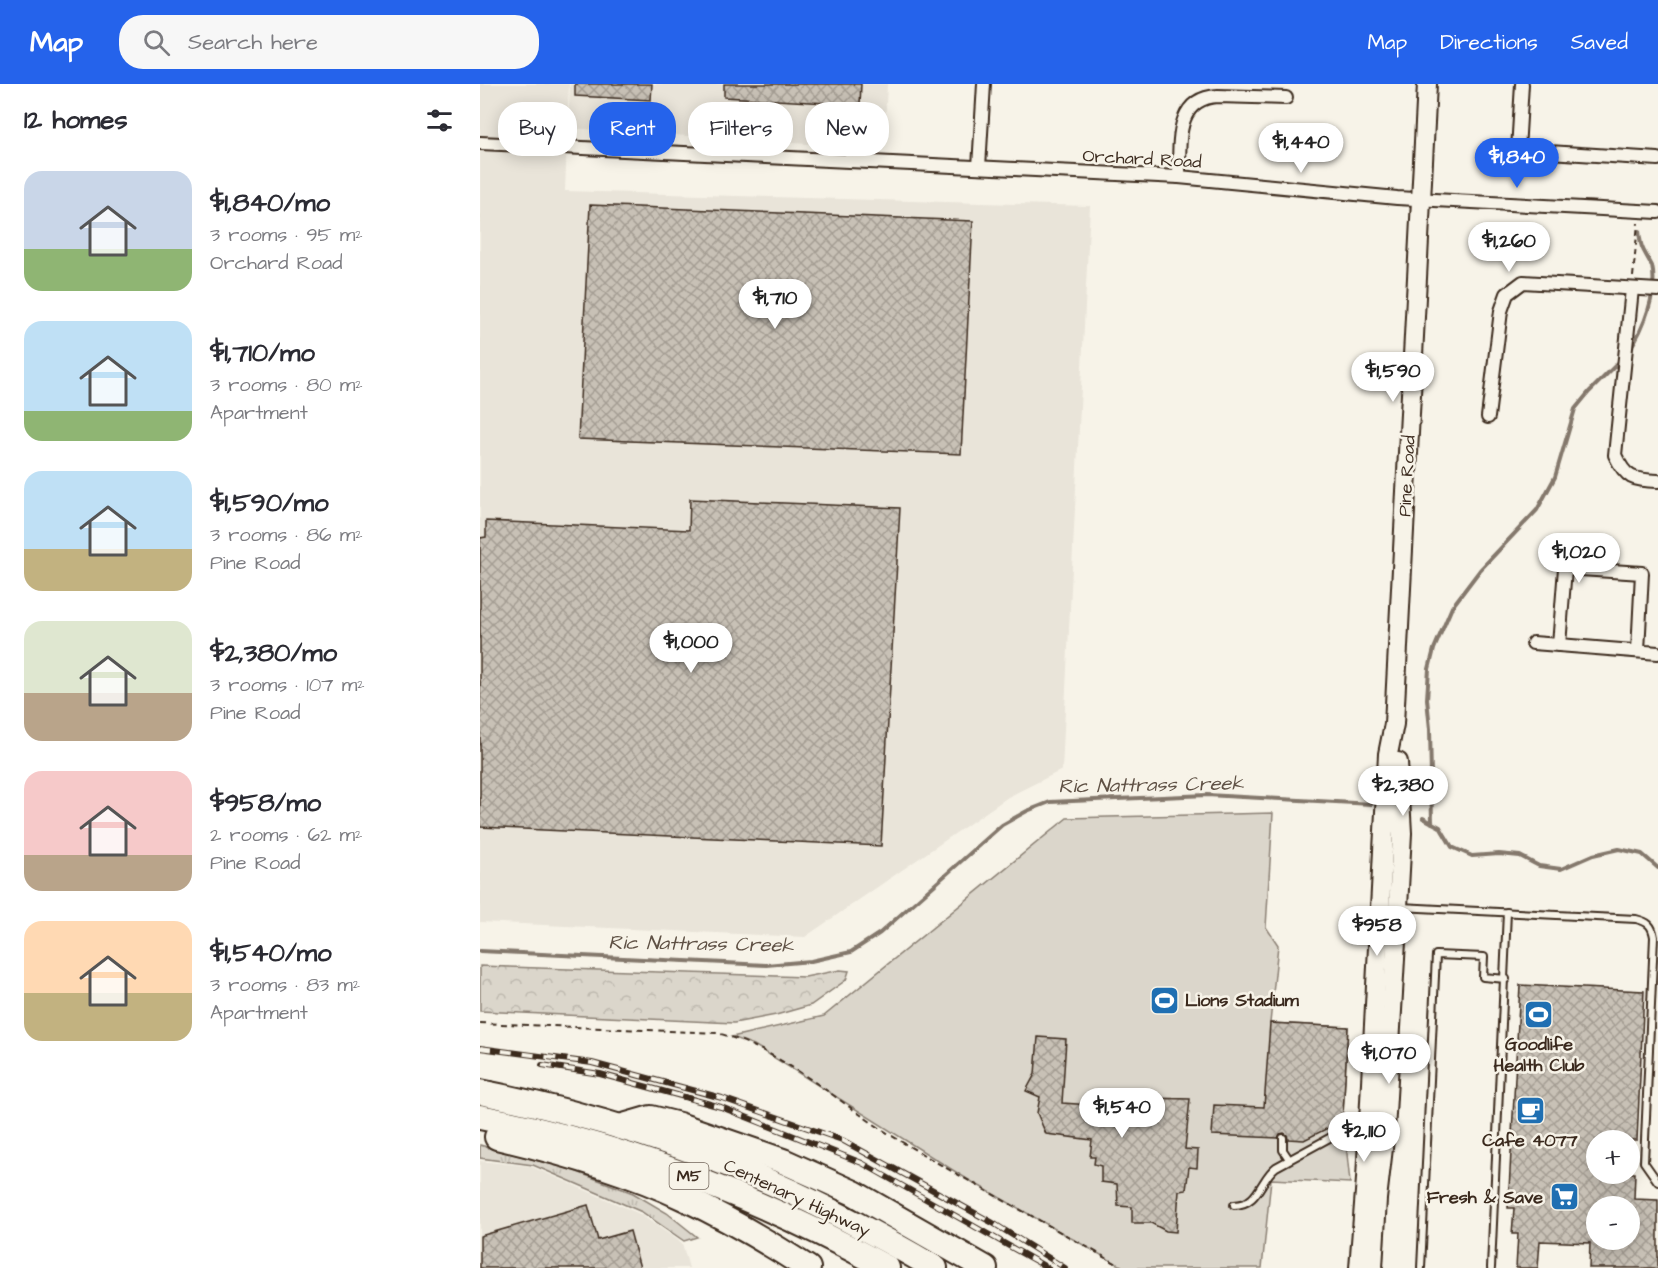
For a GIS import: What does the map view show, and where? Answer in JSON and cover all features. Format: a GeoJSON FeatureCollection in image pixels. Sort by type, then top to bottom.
{"type":"FeatureCollection","features":[{"type":"Feature","properties":{"kind":"highway","name":"Centenary Highway"},"geometry":{"type":"LineString","coordinates":[[480,1092],[552,1108],[699,1153],[772,1183],[850,1220],[935,1268]]}},
{"type":"Feature","properties":{"kind":"highway","name":"Centenary Highway"},"geometry":{"type":"LineString","coordinates":[[480,1117],[601,1146],[705,1182],[798,1222],[887,1268]]}},
{"type":"Feature","properties":{"kind":"highway"},"geometry":{"type":"LineString","coordinates":[[620,1127],[651,1118],[783,1161],[854,1193],[985,1268]]}},
{"type":"Feature","properties":{"kind":"highway"},"geometry":{"type":"LineString","coordinates":[[480,1133],[572,1156],[645,1181],[717,1213],[808,1268]]}},
{"type":"Feature","properties":{"kind":"street"},"geometry":{"type":"LineString","coordinates":[[979,167],[984,84]]}},
{"type":"Feature","properties":{"kind":"street","name":"Pine Road"},"geometry":{"type":"LineString","coordinates":[[1377,1264],[1377,1131],[1389,906],[1388,754],[1394,724],[1427,84]]}},
{"type":"Feature","properties":{"kind":"street"},"geometry":{"type":"LineString","coordinates":[[1522,84],[1518,150],[1658,159]]}},
{"type":"Feature","properties":{"kind":"street"},"geometry":{"type":"LineString","coordinates":[[1179,177],[1181,132],[1190,107],[1198,100],[1207,96],[1286,98]]}},
{"type":"Feature","properties":{"kind":"street","name":"Orchard Road"},"geometry":{"type":"LineString","coordinates":[[480,143],[1179,177],[1421,200],[1658,212]]}},
{"type":"Feature","properties":{"kind":"street"},"geometry":{"type":"LineString","coordinates":[[1488,417],[1500,311],[1508,294],[1523,282],[1658,290]]}},
{"type":"Feature","properties":{"kind":"street"},"geometry":{"type":"LineString","coordinates":[[1632,289],[1615,456],[1621,468],[1631,479],[1658,481]]}},
{"type":"Feature","properties":{"kind":"street"},"geometry":{"type":"LineString","coordinates":[[1559,645],[1565,568],[1642,573],[1638,651]]}},
{"type":"Feature","properties":{"kind":"street"},"geometry":{"type":"LineString","coordinates":[[1533,643],[1658,653]]}},
{"type":"Feature","properties":{"kind":"street","name":"Pine Road"},"geometry":{"type":"LineString","coordinates":[[1359,1268],[1377,1131]]}},
{"type":"Feature","properties":{"kind":"lane"},"geometry":{"type":"LineString","coordinates":[[1389,906],[1647,921],[1654,937],[1644,1162],[1658,1182]]}},
{"type":"Feature","properties":{"kind":"lane"},"geometry":{"type":"LineString","coordinates":[[1491,1268],[1506,979],[1507,912]]}},
{"type":"Feature","properties":{"kind":"lane"},"geometry":{"type":"LineString","coordinates":[[1421,1268],[1436,955],[1484,957],[1483,977],[1506,979]]}},
{"type":"Feature","properties":{"kind":"lane"},"geometry":{"type":"LineString","coordinates":[[1234,1205],[1241,1205],[1254,1197],[1269,1172],[1344,1130],[1350,1128],[1377,1131]]}},
{"type":"Feature","properties":{"kind":"lane"},"geometry":{"type":"LineString","coordinates":[[1283,1138],[1283,1150],[1289,1159]]}},
{"type":"Feature","properties":{"kind":"path"},"geometry":{"type":"LineString","coordinates":[[1632,289],[1639,211]]}},
{"type":"Feature","properties":{"kind":"path"},"geometry":{"type":"LineString","coordinates":[[480,1023],[717,1033],[753,1045],[782,1061],[897,1138],[1124,1268]]}},
{"type":"Feature","properties":{"kind":"shaded area"},"geometry":{"type":"Polygon","coordinates":[[[480,84],[569,84],[568,102],[498,102],[498,156],[566,156],[565,191],[1090,206],[1062,770],[1008,797],[805,937],[480,922],[480,84]]]}},
{"type":"Feature","properties":{"kind":"shaded area"},"geometry":{"type":"Polygon","coordinates":[[[570,84],[887,84],[886,102],[805,102],[805,144],[793,143],[793,102],[688,102],[688,136],[676,135],[676,102],[589,102],[589,129],[577,129],[577,102],[569,102],[570,84]]]}},
{"type":"Feature","properties":{"kind":"shaded area"},"geometry":{"type":"Polygon","coordinates":[[[480,1161],[530,1166],[640,1214],[682,1243],[689,1268],[480,1268],[480,1161]]]}},
{"type":"Feature","properties":{"kind":"green space"},"geometry":{"type":"Polygon","coordinates":[[[1273,813],[1266,927],[1278,945],[1270,1023],[1348,1027],[1343,1115],[1350,1183],[1271,1179],[1262,1268],[1124,1268],[967,1179],[754,1045],[732,1037],[824,1016],[1067,818],[1273,813]]]}},
{"type":"Feature","properties":{"kind":"green space"},"geometry":{"type":"Polygon","coordinates":[[[480,966],[805,977],[840,970],[849,971],[846,980],[811,1005],[734,1023],[480,1011],[480,966]]]}},
{"type":"Feature","properties":{"kind":"green space"},"geometry":{"type":"Polygon","coordinates":[[[480,1145],[572,1170],[633,1193],[667,1213],[697,1237],[684,1241],[642,1212],[533,1165],[480,1158],[480,1145]]]}},
{"type":"Feature","properties":{"kind":"building"},"geometry":{"type":"Polygon","coordinates":[[[575,84],[652,84],[651,100],[575,96],[575,84]]]}},
{"type":"Feature","properties":{"kind":"building"},"geometry":{"type":"Polygon","coordinates":[[[724,84],[861,84],[860,102],[809,102],[724,97],[724,84]]]}},
{"type":"Feature","properties":{"kind":"building"},"geometry":{"type":"Polygon","coordinates":[[[590,205],[973,221],[961,454],[578,439],[590,205]]]}},
{"type":"Feature","properties":{"kind":"building"},"geometry":{"type":"Polygon","coordinates":[[[690,499],[900,508],[881,846],[480,827],[480,538],[486,537],[486,521],[689,530],[690,499]]]}},
{"type":"Feature","properties":{"kind":"building"},"geometry":{"type":"Polygon","coordinates":[[[1520,985],[1644,991],[1637,1130],[1586,1130],[1586,1184],[1635,1184],[1634,1196],[1586,1196],[1586,1243],[1540,1241],[1538,1268],[1516,1268],[1518,1234],[1512,1234],[1514,1208],[1508,1208],[1520,985]]]}},
{"type":"Feature","properties":{"kind":"building"},"geometry":{"type":"Polygon","coordinates":[[[1270,1023],[1348,1027],[1343,1114],[1336,1124],[1304,1140],[1288,1139],[1284,1133],[1278,1138],[1212,1135],[1214,1105],[1264,1107],[1270,1023]]]}},
{"type":"Feature","properties":{"kind":"building"},"geometry":{"type":"Polygon","coordinates":[[[1038,1037],[1066,1039],[1062,1103],[1107,1106],[1108,1097],[1190,1099],[1185,1149],[1198,1150],[1197,1168],[1189,1167],[1186,1190],[1179,1191],[1176,1232],[1166,1231],[1151,1223],[1132,1223],[1132,1207],[1118,1206],[1117,1184],[1101,1182],[1101,1166],[1094,1164],[1095,1157],[1090,1157],[1092,1140],[1046,1134],[1037,1113],[1040,1097],[1026,1091],[1035,1074],[1038,1037]]]}},
{"type":"Feature","properties":{"kind":"building"},"geometry":{"type":"Polygon","coordinates":[[[1640,1199],[1658,1200],[1658,1268],[1589,1268],[1590,1250],[1640,1250],[1640,1199]]]}},
{"type":"Feature","properties":{"kind":"building"},"geometry":{"type":"Polygon","coordinates":[[[588,1205],[598,1240],[630,1231],[640,1268],[480,1268],[480,1236],[588,1205]]]}},
{"type":"Feature","properties":{"kind":"waterway"},"geometry":{"type":"LineString","coordinates":[[1629,350],[1640,332],[1653,287],[1652,266],[1642,247],[1639,231]]}},
{"type":"Feature","properties":{"kind":"waterway"},"geometry":{"type":"LineString","coordinates":[[1432,823],[1427,699],[1429,669],[1434,649],[1452,607],[1480,570],[1537,510],[1555,477],[1575,409],[1621,360]]}},
{"type":"Feature","properties":{"kind":"waterway","name":"Ric Nattrass Creek"},"geometry":{"type":"LineString","coordinates":[[480,951],[766,965],[811,961],[851,952],[880,933],[1002,825],[1027,811],[1050,802],[1207,795],[1372,804]]}},
{"type":"Feature","properties":{"kind":"waterway","name":"Ric Nattrass Creek"},"geometry":{"type":"LineString","coordinates":[[1423,818],[1440,827],[1452,847],[1472,856],[1499,854],[1520,856],[1539,866],[1561,869],[1593,855],[1619,849],[1642,854],[1658,868]]}},
{"type":"Feature","properties":{"kind":"railway"},"geometry":{"type":"LineString","coordinates":[[480,1048],[592,1063],[722,1098],[842,1140],[993,1223],[1065,1268]]}},
{"type":"Feature","properties":{"kind":"railway"},"geometry":{"type":"LineString","coordinates":[[542,1065],[600,1074],[721,1107],[862,1163],[1048,1268]]}},
{"type":"Feature","properties":{"kind":"place","name":"Lions Stadium"},"geometry":{"type":"Point","coordinates":[1164,1000]}},
{"type":"Feature","properties":{"kind":"place","name":"Goodlife Health Club"},"geometry":{"type":"Point","coordinates":[1539,1015]}},
{"type":"Feature","properties":{"kind":"place","name":"Cafe 4077"},"geometry":{"type":"Point","coordinates":[1530,1111]}},
{"type":"Feature","properties":{"kind":"place","name":"Fresh & Save"},"geometry":{"type":"Point","coordinates":[1564,1197]}}]}
